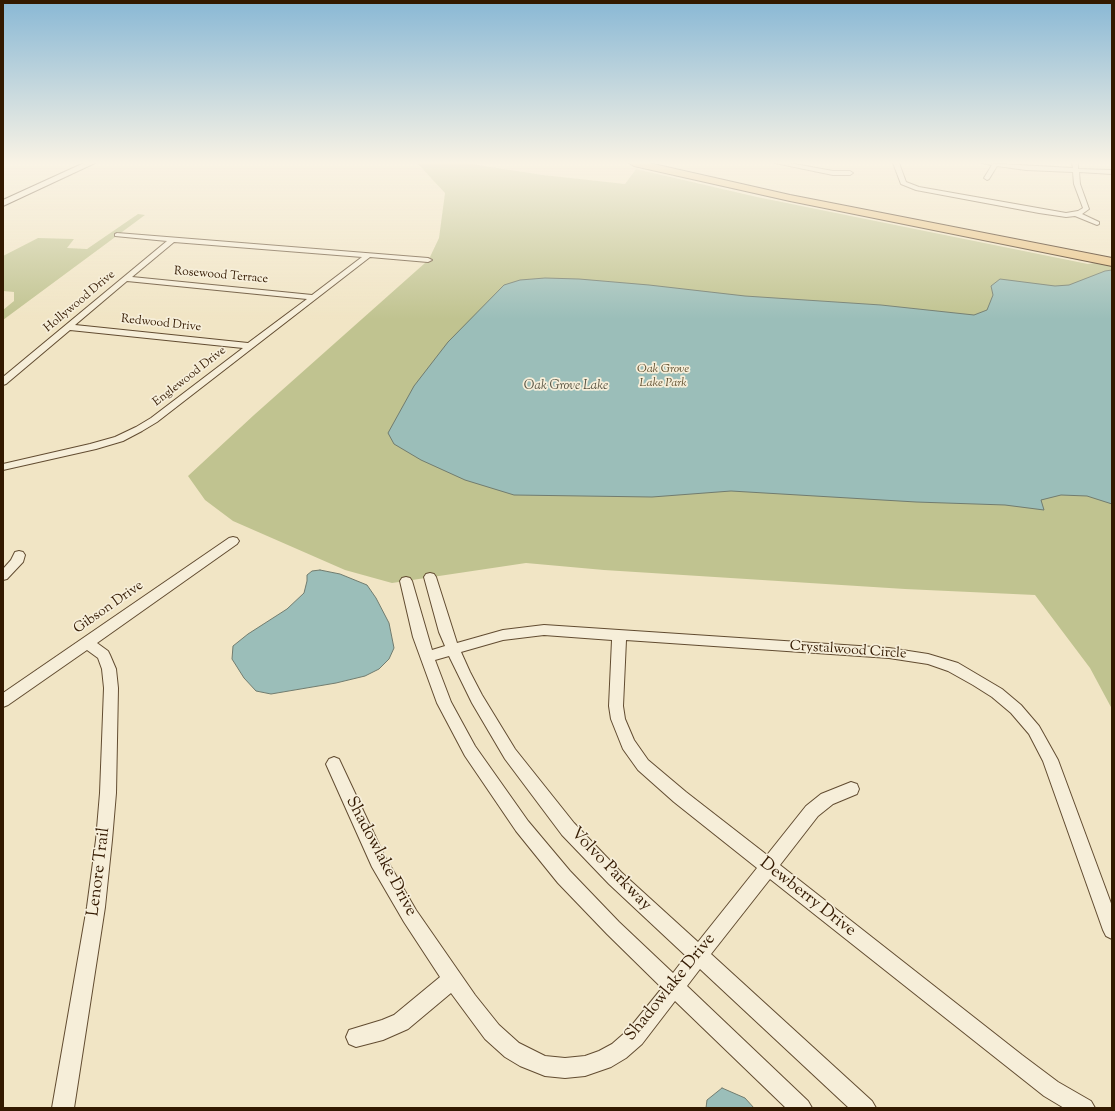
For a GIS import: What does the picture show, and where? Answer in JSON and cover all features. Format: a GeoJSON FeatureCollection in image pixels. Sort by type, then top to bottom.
{"type":"FeatureCollection","features":[{"type":"Feature","properties":{"kind":"highway"},"geometry":{"type":"LineString","coordinates":[[875,215],[1112,262]]}},
{"type":"Feature","properties":{"kind":"highway"},"geometry":{"type":"LineString","coordinates":[[915,215],[1112,250]]}},
{"type":"Feature","properties":{"kind":"street"},"geometry":{"type":"LineString","coordinates":[[1078,215],[1097,223]]}},
{"type":"Feature","properties":{"kind":"street"},"geometry":{"type":"LineString","coordinates":[[118,236],[428,260]]}},
{"type":"Feature","properties":{"kind":"street","name":"Hollywood Drive"},"geometry":{"type":"LineString","coordinates":[[3,382],[172,240]]}},
{"type":"Feature","properties":{"kind":"street","name":"Englewood Drive"},"geometry":{"type":"LineString","coordinates":[[3,468],[92,447],[118,439],[139,429],[154,420],[368,256]]}},
{"type":"Feature","properties":{"kind":"street","name":"Rosewood Terrace"},"geometry":{"type":"LineString","coordinates":[[126,279],[314,297]]}},
{"type":"Feature","properties":{"kind":"street","name":"Redwood Drive"},"geometry":{"type":"LineString","coordinates":[[68,327],[251,346]]}},
{"type":"Feature","properties":{"kind":"street","name":"Gibson Drive"},"geometry":{"type":"LineString","coordinates":[[3,701],[233,541]]}},
{"type":"Feature","properties":{"kind":"street"},"geometry":{"type":"LineString","coordinates":[[3,576],[17,562],[19,555]]}},
{"type":"Feature","properties":{"kind":"street","name":"Volvo Parkway"},"geometry":{"type":"LineString","coordinates":[[430,577],[438,611],[463,673],[494,729],[510,754],[568,829],[614,878],[865,1108]]}},
{"type":"Feature","properties":{"kind":"street"},"geometry":{"type":"LineString","coordinates":[[406,581],[413,611],[427,657],[444,703],[470,750],[522,826],[584,898],[674,987],[801,1108]]}},
{"type":"Feature","properties":{"kind":"street","name":"Crystalwood Circle"},"geometry":{"type":"LineString","coordinates":[[427,657],[503,635],[544,630],[906,655],[928,659],[947,665],[978,680],[997,693],[1016,709],[1034,730],[1045,749],[1112,930]]}},
{"type":"Feature","properties":{"kind":"street","name":"Dewberry Drive"},"geometry":{"type":"LineString","coordinates":[[619,636],[616,706],[620,728],[637,758],[651,773],[1015,1062],[1050,1088],[1084,1108]]}},
{"type":"Feature","properties":{"kind":"street","name":"Lenore Trail"},"geometry":{"type":"LineString","coordinates":[[63,1108],[96,908],[108,793],[111,688],[109,668],[107,660],[103,655],[87,642]]}},
{"type":"Feature","properties":{"kind":"street","name":"Shadowlake Drive"},"geometry":{"type":"LineString","coordinates":[[334,764],[378,861],[410,916],[452,980],[503,1044],[527,1059],[545,1066],[565,1068],[585,1066],[604,1060],[619,1051],[635,1037],[812,811],[827,799],[851,789]]}},
{"type":"Feature","properties":{"kind":"street"},"geometry":{"type":"LineString","coordinates":[[356,1037],[383,1030],[401,1022],[452,980]]}},
{"type":"Feature","properties":{"kind":"green space"},"geometry":{"type":"Polygon","coordinates":[[[137,215],[145,215],[3,320],[3,310],[14,301],[14,292],[3,291],[3,256],[38,238],[74,239],[67,248],[87,249],[137,215]]]}},
{"type":"Feature","properties":{"kind":"green space","name":"Oak Grove Lake Park"},"geometry":{"type":"Polygon","coordinates":[[[442,215],[845,215],[1088,264],[1095,263],[1112,266],[1112,709],[1090,668],[1035,595],[905,589],[604,570],[526,563],[392,583],[345,570],[233,521],[205,500],[188,476],[254,415],[425,263],[430,257],[439,238],[442,215]]]}},
{"type":"Feature","properties":{"kind":"water","name":"Oak Grove Lake"},"geometry":{"type":"Polygon","coordinates":[[[1112,270],[1112,504],[1087,496],[1061,495],[1041,500],[1044,510],[1005,505],[916,502],[731,491],[652,497],[514,495],[465,480],[421,460],[394,444],[388,433],[414,386],[448,342],[504,285],[520,280],[545,278],[579,279],[745,296],[881,305],[974,315],[987,310],[993,295],[991,286],[1000,279],[1055,286],[1069,285],[1105,271],[1112,270]]]}},
{"type":"Feature","properties":{"kind":"water"},"geometry":{"type":"Polygon","coordinates":[[[320,570],[340,574],[367,585],[376,598],[389,623],[394,648],[389,659],[379,669],[365,676],[336,683],[271,694],[256,691],[244,678],[232,659],[233,646],[248,634],[287,609],[304,593],[307,575],[312,571],[320,570]]]}},
{"type":"Feature","properties":{"kind":"water"},"geometry":{"type":"Polygon","coordinates":[[[722,1088],[745,1098],[754,1108],[706,1108],[707,1100],[722,1088]]]}}]}
